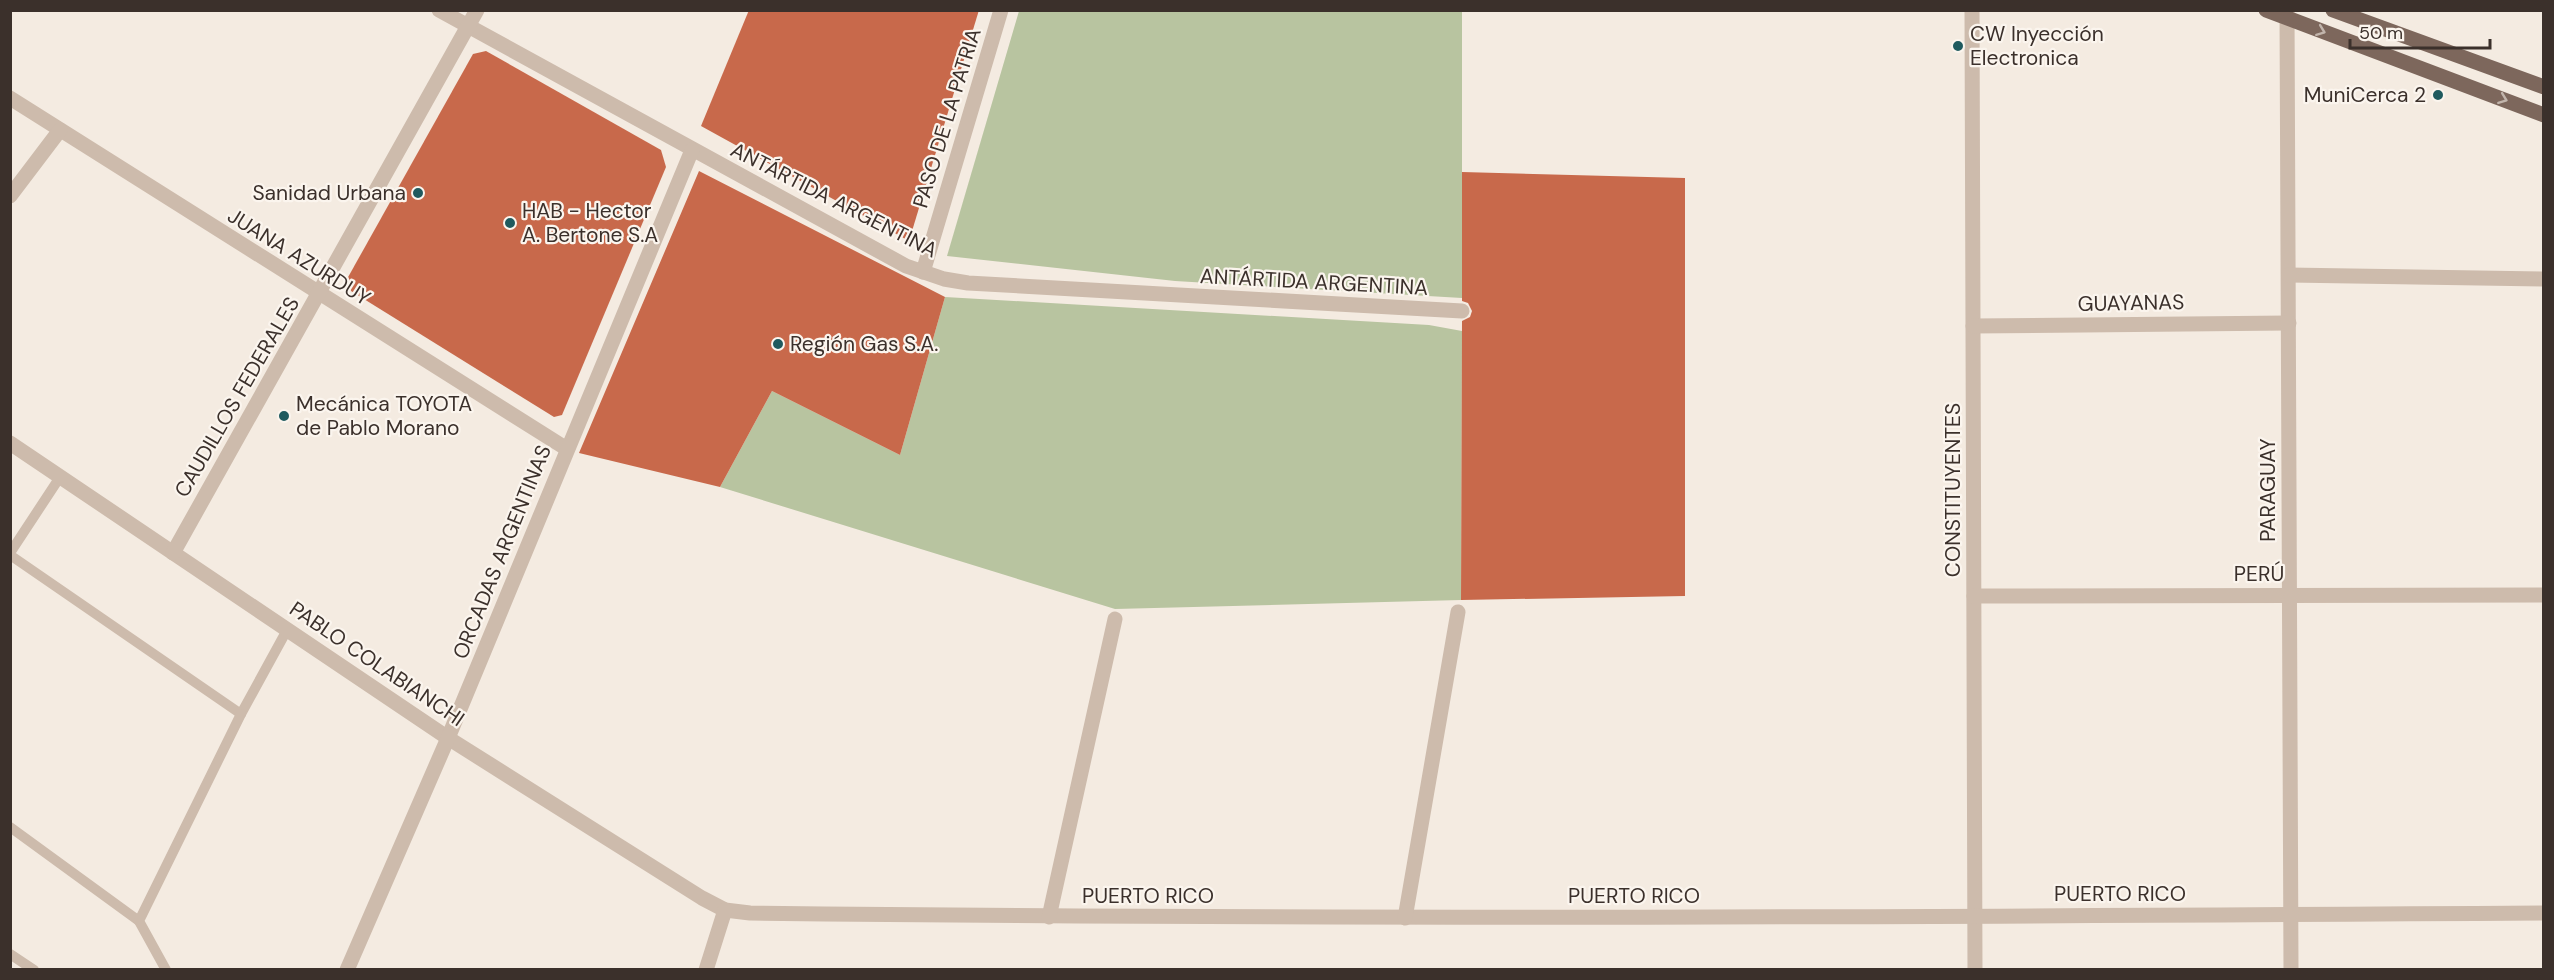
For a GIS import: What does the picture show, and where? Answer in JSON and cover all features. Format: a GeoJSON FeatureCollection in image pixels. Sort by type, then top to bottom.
{"type":"FeatureCollection","features":[{"type":"Feature","properties":{"kind":"main road"},"geometry":{"type":"LineString","coordinates":[[2266,10],[2287,14],[2544,115]]}},
{"type":"Feature","properties":{"kind":"main road"},"geometry":{"type":"LineString","coordinates":[[2333,10],[2544,87]]}},
{"type":"Feature","properties":{"kind":"street","name":"ANTÁRTIDA ARGENTINA"},"geometry":{"type":"LineString","coordinates":[[439,10],[692,150],[922,272],[968,283],[1462,311]]}},
{"type":"Feature","properties":{"kind":"street","name":"CAUDILLOS FEDERALES"},"geometry":{"type":"LineString","coordinates":[[173,553],[477,10]]}},
{"type":"Feature","properties":{"kind":"street","name":"PASO DE LA PATRIA"},"geometry":{"type":"LineString","coordinates":[[922,272],[1001,10]]}},
{"type":"Feature","properties":{"kind":"street","name":"CONSTITUYENTES"},"geometry":{"type":"LineString","coordinates":[[1972,10],[1975,969]]}},
{"type":"Feature","properties":{"kind":"street","name":"PARAGUAY"},"geometry":{"type":"LineString","coordinates":[[2287,14],[2291,969]]}},
{"type":"Feature","properties":{"kind":"street","name":"JUANA AZURDUY"},"geometry":{"type":"LineString","coordinates":[[10,98],[319,295],[567,449]]}},
{"type":"Feature","properties":{"kind":"street"},"geometry":{"type":"LineString","coordinates":[[10,196],[60,130]]}},
{"type":"Feature","properties":{"kind":"street","name":"ORCADAS ARGENTINAS"},"geometry":{"type":"LineString","coordinates":[[347,969],[448,738],[692,150]]}},
{"type":"Feature","properties":{"kind":"street"},"geometry":{"type":"LineString","coordinates":[[2289,275],[2544,279]]}},
{"type":"Feature","properties":{"kind":"street","name":"GUAYANAS"},"geometry":{"type":"LineString","coordinates":[[1973,326],[2289,323]]}},
{"type":"Feature","properties":{"kind":"street","name":"PABLO COLABIANCHI"},"geometry":{"type":"LineString","coordinates":[[10,443],[448,738],[702,898],[725,910]]}},
{"type":"Feature","properties":{"kind":"street","name":"PERÚ"},"geometry":{"type":"LineString","coordinates":[[1974,596],[2544,595]]}},
{"type":"Feature","properties":{"kind":"street"},"geometry":{"type":"LineString","coordinates":[[1405,918],[1458,612]]}},
{"type":"Feature","properties":{"kind":"street"},"geometry":{"type":"LineString","coordinates":[[1049,917],[1116,619]]}},
{"type":"Feature","properties":{"kind":"street"},"geometry":{"type":"LineString","coordinates":[[706,969],[725,910]]}},
{"type":"Feature","properties":{"kind":"street","name":"PUERTO RICO"},"geometry":{"type":"LineString","coordinates":[[725,910],[750,913],[1049,917],[1405,918],[2544,913]]}},
{"type":"Feature","properties":{"kind":"lane"},"geometry":{"type":"LineString","coordinates":[[60,477],[10,554],[241,714]]}},
{"type":"Feature","properties":{"kind":"lane"},"geometry":{"type":"LineString","coordinates":[[139,921],[241,714],[287,630]]}},
{"type":"Feature","properties":{"kind":"lane"},"geometry":{"type":"LineString","coordinates":[[10,828],[139,921],[166,969]]}},
{"type":"Feature","properties":{"kind":"lane"},"geometry":{"type":"LineString","coordinates":[[10,954],[34,969]]}},
{"type":"Feature","properties":{"kind":"green space"},"geometry":{"type":"Polygon","coordinates":[[[1019,11],[1462,11],[1462,298],[1175,281],[947,256],[1019,11]]]}},
{"type":"Feature","properties":{"kind":"green space"},"geometry":{"type":"Polygon","coordinates":[[[945,297],[1429,325],[1462,331],[1461,600],[1115,609],[720,487],[772,391],[900,455],[945,297]]]}},
{"type":"Feature","properties":{"kind":"building"},"geometry":{"type":"Polygon","coordinates":[[[749,10],[979,10],[909,241],[701,126],[749,10]]]}},
{"type":"Feature","properties":{"kind":"building","name":"HAB - Hector A. Bertone S.A"},"geometry":{"type":"Polygon","coordinates":[[[486,51],[661,150],[666,167],[562,415],[554,417],[351,291],[347,279],[473,54],[486,51]]]}},
{"type":"Feature","properties":{"kind":"building","name":"Región Gas S.A."},"geometry":{"type":"Polygon","coordinates":[[[699,171],[945,297],[900,455],[772,391],[720,487],[579,453],[699,171]]]}},
{"type":"Feature","properties":{"kind":"building"},"geometry":{"type":"Polygon","coordinates":[[[1462,172],[1685,178],[1685,596],[1461,600],[1462,321],[1470,317],[1472,311],[1468,303],[1462,301],[1462,172]]]}},
{"type":"Feature","properties":{"kind":"place","name":"CW Inyección Electronica"},"geometry":{"type":"Point","coordinates":[1958,46]}},
{"type":"Feature","properties":{"kind":"place","name":"MuniCerca 2"},"geometry":{"type":"Point","coordinates":[2438,95]}},
{"type":"Feature","properties":{"kind":"place","name":"Sanidad Urbana"},"geometry":{"type":"Point","coordinates":[418,193]}},
{"type":"Feature","properties":{"kind":"place","name":"HAB - Hector A. Bertone S.A"},"geometry":{"type":"Point","coordinates":[510,223]}},
{"type":"Feature","properties":{"kind":"place","name":"Región Gas S.A."},"geometry":{"type":"Point","coordinates":[778,344]}},
{"type":"Feature","properties":{"kind":"place","name":"Mecánica TOYOTA de Pablo Morano"},"geometry":{"type":"Point","coordinates":[284,416]}}]}
